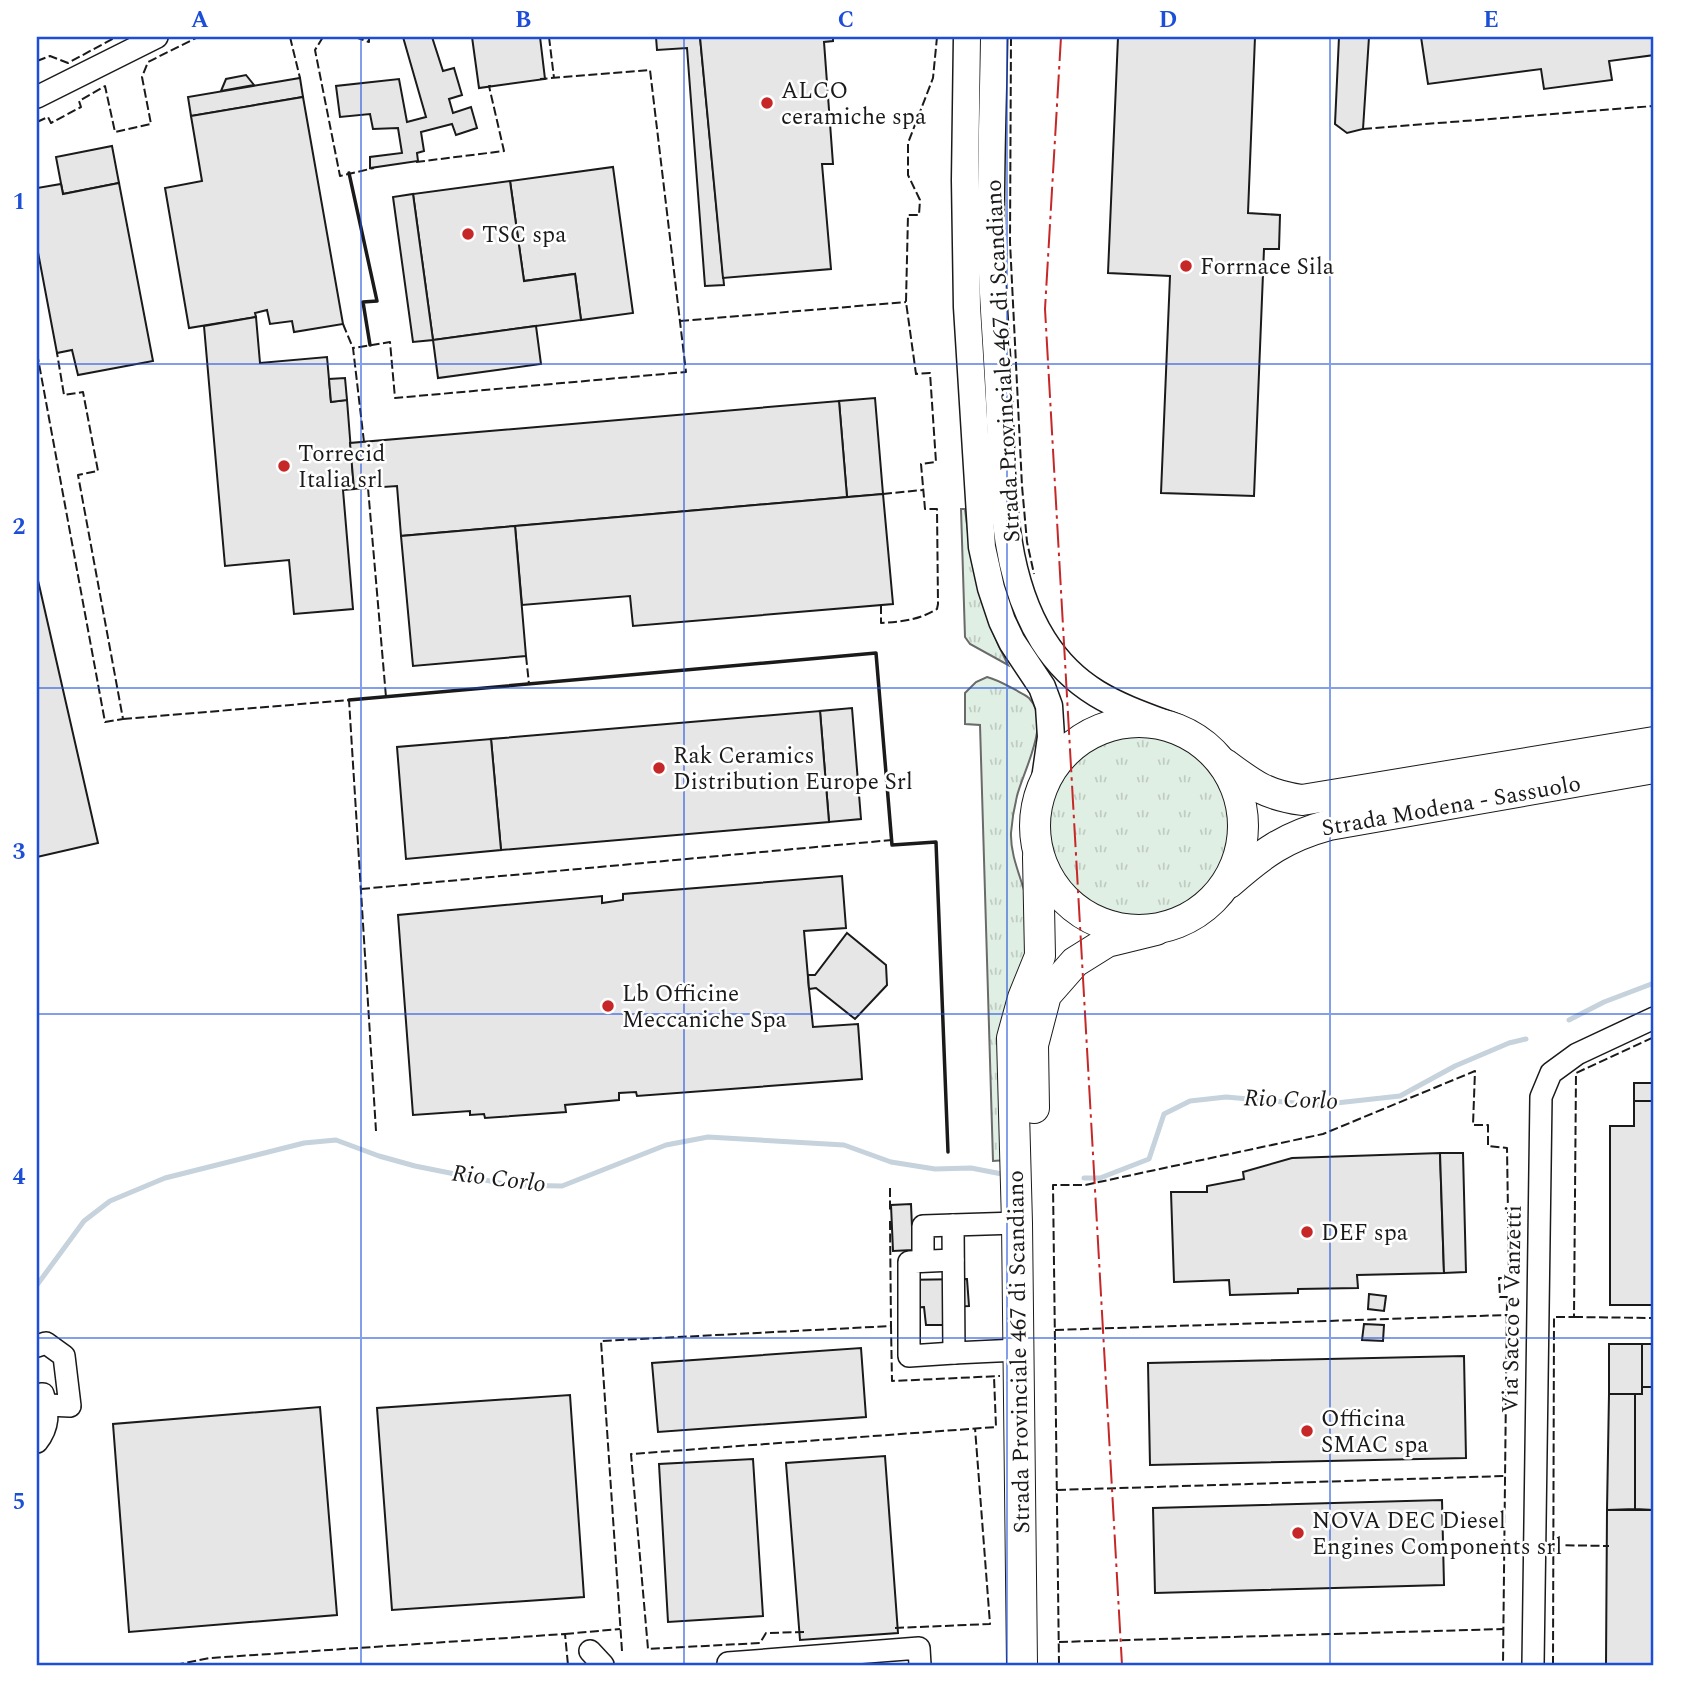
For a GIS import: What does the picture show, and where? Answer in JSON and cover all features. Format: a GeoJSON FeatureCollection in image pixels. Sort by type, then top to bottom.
{"type":"FeatureCollection","features":[{"type":"Feature","properties":{"kind":"highway","name":"Strada Provinciale 467 di Scandiano"},"geometry":{"type":"LineString","coordinates":[[1146,721],[1177,728],[1197,739],[1220,760],[1234,782],[1243,811],[1242,842],[1238,859],[1224,888],[1209,905],[1185,921],[1156,930],[1130,931],[1107,926],[1076,911],[1052,886],[1038,856],[1034,823],[1037,799],[1045,779],[1062,755],[1086,735],[1113,724],[1146,721]]}},
{"type":"Feature","properties":{"kind":"highway","name":"Strada Modena - Sassuolo"},"geometry":{"type":"LineString","coordinates":[[1220,760],[1258,788],[1282,797],[1302,800],[1654,742]]}},
{"type":"Feature","properties":{"kind":"highway","name":"Strada Modena - Sassuolo"},"geometry":{"type":"LineString","coordinates":[[1224,888],[1274,847],[1298,834],[1329,825],[1654,768]]}},
{"type":"Feature","properties":{"kind":"highway"},"geometry":{"type":"LineString","coordinates":[[1022,1042],[1023,998],[1040,956],[1038,856]]}},
{"type":"Feature","properties":{"kind":"highway"},"geometry":{"type":"LineString","coordinates":[[1022,1042],[1046,995],[1075,962],[1107,942],[1156,930]]}},
{"type":"Feature","properties":{"kind":"highway","name":"Strada Provinciale 467 di Scandiano"},"geometry":{"type":"LineString","coordinates":[[1022,1042],[1017,1223],[1022,1665]]}},
{"type":"Feature","properties":{"kind":"highway","name":"Strada Provinciale 467 di Scandiano"},"geometry":{"type":"LineString","coordinates":[[1022,1042],[1038,1665]]}},
{"type":"Feature","properties":{"kind":"main road","name":"Strada Provinciale 467 di Scandiano"},"geometry":{"type":"LineString","coordinates":[[967,37],[967,307],[982,547],[1002,621],[1012,642],[1042,687],[1049,706],[1051,737],[1045,779]]}},
{"type":"Feature","properties":{"kind":"main road","name":"Strada Provinciale 467 di Scandiano"},"geometry":{"type":"LineString","coordinates":[[993,37],[991,245],[1005,503],[1014,570],[1026,612],[1044,643],[1070,674],[1104,699],[1177,728]]}},
{"type":"Feature","properties":{"kind":"street"},"geometry":{"type":"LineString","coordinates":[[37,97],[157,37]]}},
{"type":"Feature","properties":{"kind":"street","name":"Via Sacco e Vanzetti"},"geometry":{"type":"LineString","coordinates":[[1533,1665],[1538,1135],[1541,1097],[1551,1073],[1577,1054],[1654,1018]]}},
{"type":"Feature","properties":{"kind":"street"},"geometry":{"type":"LineString","coordinates":[[923,1261],[923,1226],[1017,1223]]}},
{"type":"Feature","properties":{"kind":"street"},"geometry":{"type":"LineString","coordinates":[[953,1225],[954,1353]]}},
{"type":"Feature","properties":{"kind":"street"},"geometry":{"type":"LineString","coordinates":[[953,1259],[909,1262],[909,1356],[1018,1350]]}},
{"type":"Feature","properties":{"kind":"street"},"geometry":{"type":"LineString","coordinates":[[37,1346],[46,1343],[64,1356],[70,1406],[42,1400],[47,1430],[37,1442]]}},
{"type":"Feature","properties":{"kind":"street"},"geometry":{"type":"LineString","coordinates":[[728,1663],[919,1648],[920,1665]]}},
{"type":"Feature","properties":{"kind":"green space"},"geometry":{"type":"Polygon","coordinates":[[[961,509],[965,509],[974,570],[984,607],[1008,665],[970,644],[965,637],[961,509]]]}},
{"type":"Feature","properties":{"kind":"green space"},"geometry":{"type":"Polygon","coordinates":[[[987,677],[1028,697],[1038,720],[1034,747],[1017,796],[1011,828],[1013,854],[1030,916],[1007,1160],[993,1161],[980,725],[965,724],[965,693],[976,682],[987,677]]]}},
{"type":"Feature","properties":{"kind":"green space"},"geometry":{"type":"Polygon","coordinates":[[[1138,734],[1173,741],[1204,761],[1224,792],[1231,827],[1224,862],[1204,893],[1173,913],[1138,920],[1103,913],[1072,893],[1052,862],[1045,827],[1052,792],[1072,761],[1103,741],[1138,734]]]}},
{"type":"Feature","properties":{"kind":"building"},"geometry":{"type":"Polygon","coordinates":[[[403,37],[432,37],[443,71],[454,68],[462,95],[449,99],[453,113],[471,107],[477,128],[456,135],[452,124],[421,132],[424,151],[417,153],[418,161],[370,168],[370,157],[402,153],[398,128],[373,129],[370,114],[340,117],[336,86],[399,79],[407,122],[426,117],[403,37]]]}},
{"type":"Feature","properties":{"kind":"building"},"geometry":{"type":"Polygon","coordinates":[[[472,37],[540,37],[545,79],[479,88],[472,37]]]}},
{"type":"Feature","properties":{"kind":"building"},"geometry":{"type":"Polygon","coordinates":[[[656,37],[700,37],[724,285],[705,286],[687,48],[657,50],[656,37]]]}},
{"type":"Feature","properties":{"kind":"building","name":"ALCO ceramiche spa"},"geometry":{"type":"Polygon","coordinates":[[[700,37],[833,37],[833,41],[824,42],[833,164],[822,164],[831,269],[723,278],[700,37]]]}},
{"type":"Feature","properties":{"kind":"building","name":"Forrnace Sila"},"geometry":{"type":"Polygon","coordinates":[[[1118,37],[1255,37],[1248,213],[1280,215],[1279,249],[1264,249],[1254,496],[1161,493],[1170,276],[1108,273],[1118,37]]]}},
{"type":"Feature","properties":{"kind":"building"},"geometry":{"type":"Polygon","coordinates":[[[1339,37],[1369,37],[1363,129],[1347,133],[1335,124],[1339,37]]]}},
{"type":"Feature","properties":{"kind":"building"},"geometry":{"type":"Polygon","coordinates":[[[1421,37],[1654,37],[1654,55],[1609,61],[1612,80],[1544,89],[1541,69],[1428,84],[1421,37]]]}},
{"type":"Feature","properties":{"kind":"building"},"geometry":{"type":"Polygon","coordinates":[[[246,75],[254,85],[221,91],[226,79],[246,75]]]}},
{"type":"Feature","properties":{"kind":"building"},"geometry":{"type":"Polygon","coordinates":[[[300,78],[303,97],[191,116],[188,97],[300,78]]]}},
{"type":"Feature","properties":{"kind":"building"},"geometry":{"type":"Polygon","coordinates":[[[303,97],[343,324],[294,332],[292,321],[270,324],[267,310],[255,313],[256,317],[189,328],[165,188],[202,181],[191,116],[303,97]]]}},
{"type":"Feature","properties":{"kind":"building"},"geometry":{"type":"Polygon","coordinates":[[[112,146],[119,183],[63,194],[56,157],[112,146]]]}},
{"type":"Feature","properties":{"kind":"building","name":"TSC spa"},"geometry":{"type":"Polygon","coordinates":[[[613,167],[633,313],[581,320],[575,274],[524,281],[510,181],[613,167]]]}},
{"type":"Feature","properties":{"kind":"building","name":"TSC spa"},"geometry":{"type":"Polygon","coordinates":[[[510,181],[524,281],[575,274],[581,320],[433,340],[413,194],[510,181]]]}},
{"type":"Feature","properties":{"kind":"building"},"geometry":{"type":"Polygon","coordinates":[[[119,183],[153,361],[78,375],[72,350],[57,353],[37,247],[37,188],[61,184],[63,194],[119,183]]]}},
{"type":"Feature","properties":{"kind":"building","name":"TSC spa"},"geometry":{"type":"Polygon","coordinates":[[[413,194],[433,340],[413,342],[393,197],[413,194]]]}},
{"type":"Feature","properties":{"kind":"building","name":"Torrecid Italia srl"},"geometry":{"type":"Polygon","coordinates":[[[256,317],[260,363],[327,357],[331,402],[347,400],[354,489],[343,490],[353,609],[294,614],[289,560],[225,566],[204,326],[256,317]]]}},
{"type":"Feature","properties":{"kind":"building"},"geometry":{"type":"Polygon","coordinates":[[[536,326],[541,364],[438,378],[433,340],[536,326]]]}},
{"type":"Feature","properties":{"kind":"building"},"geometry":{"type":"Polygon","coordinates":[[[345,378],[347,400],[331,402],[329,379],[345,378]]]}},
{"type":"Feature","properties":{"kind":"building"},"geometry":{"type":"Polygon","coordinates":[[[875,398],[883,494],[847,497],[839,401],[875,398]]]}},
{"type":"Feature","properties":{"kind":"building"},"geometry":{"type":"Polygon","coordinates":[[[839,401],[847,497],[401,536],[397,486],[354,489],[350,443],[839,401]]]}},
{"type":"Feature","properties":{"kind":"building"},"geometry":{"type":"Polygon","coordinates":[[[883,494],[893,604],[633,626],[630,596],[522,605],[515,526],[883,494]]]}},
{"type":"Feature","properties":{"kind":"building"},"geometry":{"type":"Polygon","coordinates":[[[515,526],[526,656],[413,666],[401,536],[515,526]]]}},
{"type":"Feature","properties":{"kind":"building"},"geometry":{"type":"Polygon","coordinates":[[[37,576],[98,843],[37,857],[37,576]]]}},
{"type":"Feature","properties":{"kind":"building"},"geometry":{"type":"Polygon","coordinates":[[[852,708],[861,819],[829,822],[820,711],[852,708]]]}},
{"type":"Feature","properties":{"kind":"building","name":"Rak Ceramics Distribution Europe Srl"},"geometry":{"type":"Polygon","coordinates":[[[820,711],[829,822],[501,850],[491,739],[820,711]]]}},
{"type":"Feature","properties":{"kind":"building"},"geometry":{"type":"Polygon","coordinates":[[[491,739],[501,850],[406,859],[397,747],[491,739]]]}},
{"type":"Feature","properties":{"kind":"building","name":"Lb Officine Meccaniche Spa"},"geometry":{"type":"Polygon","coordinates":[[[842,876],[846,928],[804,931],[809,989],[813,1027],[858,1024],[862,1079],[637,1096],[636,1092],[619,1093],[619,1100],[565,1105],[566,1112],[485,1118],[484,1114],[470,1115],[470,1111],[413,1115],[398,915],[602,896],[602,903],[623,900],[623,894],[842,876]]]}},
{"type":"Feature","properties":{"kind":"building"},"geometry":{"type":"Polygon","coordinates":[[[847,933],[886,965],[887,985],[855,1019],[816,988],[809,989],[808,975],[815,975],[847,933]]]}},
{"type":"Feature","properties":{"kind":"building"},"geometry":{"type":"Polygon","coordinates":[[[1634,1083],[1654,1083],[1654,1101],[1634,1101],[1634,1083]]]}},
{"type":"Feature","properties":{"kind":"building"},"geometry":{"type":"Polygon","coordinates":[[[1634,1101],[1654,1101],[1654,1305],[1610,1305],[1610,1126],[1634,1126],[1634,1101]]]}},
{"type":"Feature","properties":{"kind":"building","name":"DEF spa"},"geometry":{"type":"Polygon","coordinates":[[[1440,1153],[1444,1273],[1357,1275],[1358,1288],[1298,1289],[1298,1293],[1230,1295],[1229,1280],[1174,1282],[1171,1192],[1207,1192],[1207,1186],[1244,1179],[1243,1172],[1292,1158],[1440,1153]]]}},
{"type":"Feature","properties":{"kind":"building","name":"DEF spa"},"geometry":{"type":"Polygon","coordinates":[[[1440,1153],[1463,1153],[1466,1272],[1444,1273],[1440,1153]]]}},
{"type":"Feature","properties":{"kind":"building"},"geometry":{"type":"Polygon","coordinates":[[[911,1204],[913,1250],[893,1251],[891,1205],[911,1204]]]}},
{"type":"Feature","properties":{"kind":"building"},"geometry":{"type":"Polygon","coordinates":[[[967,1279],[969,1306],[945,1307],[945,1325],[926,1325],[924,1307],[902,1308],[900,1280],[967,1279]]]}},
{"type":"Feature","properties":{"kind":"building"},"geometry":{"type":"Polygon","coordinates":[[[1369,1294],[1386,1296],[1384,1311],[1368,1309],[1369,1294]]]}},
{"type":"Feature","properties":{"kind":"building"},"geometry":{"type":"Polygon","coordinates":[[[1364,1324],[1384,1325],[1383,1341],[1362,1340],[1364,1324]]]}},
{"type":"Feature","properties":{"kind":"building"},"geometry":{"type":"Polygon","coordinates":[[[1609,1344],[1642,1344],[1642,1394],[1609,1394],[1609,1344]]]}},
{"type":"Feature","properties":{"kind":"building"},"geometry":{"type":"Polygon","coordinates":[[[1642,1344],[1654,1344],[1654,1387],[1642,1387],[1642,1344]]]}},
{"type":"Feature","properties":{"kind":"building"},"geometry":{"type":"Polygon","coordinates":[[[861,1348],[866,1417],[658,1432],[652,1363],[861,1348]]]}},
{"type":"Feature","properties":{"kind":"building","name":"Officina SMAC spa"},"geometry":{"type":"Polygon","coordinates":[[[1464,1356],[1466,1458],[1150,1465],[1148,1363],[1464,1356]]]}},
{"type":"Feature","properties":{"kind":"building"},"geometry":{"type":"Polygon","coordinates":[[[1642,1387],[1654,1387],[1654,1510],[1635,1509],[1635,1394],[1642,1394],[1642,1387]]]}},
{"type":"Feature","properties":{"kind":"building"},"geometry":{"type":"Polygon","coordinates":[[[1609,1394],[1635,1394],[1635,1509],[1607,1510],[1609,1394]]]}},
{"type":"Feature","properties":{"kind":"building"},"geometry":{"type":"Polygon","coordinates":[[[570,1395],[584,1597],[392,1610],[377,1408],[570,1395]]]}},
{"type":"Feature","properties":{"kind":"building"},"geometry":{"type":"Polygon","coordinates":[[[320,1407],[337,1615],[129,1632],[113,1424],[320,1407]]]}},
{"type":"Feature","properties":{"kind":"building"},"geometry":{"type":"Polygon","coordinates":[[[885,1456],[898,1633],[800,1640],[786,1463],[885,1456]]]}},
{"type":"Feature","properties":{"kind":"building"},"geometry":{"type":"Polygon","coordinates":[[[753,1459],[763,1616],[668,1622],[659,1464],[753,1459]]]}},
{"type":"Feature","properties":{"kind":"building","name":"NOVA DEC Diesel Engines Components srl"},"geometry":{"type":"Polygon","coordinates":[[[1442,1500],[1444,1585],[1155,1593],[1153,1508],[1442,1500]]]}},
{"type":"Feature","properties":{"kind":"building"},"geometry":{"type":"Polygon","coordinates":[[[1607,1510],[1654,1510],[1654,1665],[1606,1665],[1607,1510]]]}},
{"type":"Feature","properties":{"kind":"waterway","name":"Rio Corlo"},"geometry":{"type":"LineString","coordinates":[[1569,1020],[1604,1002],[1654,983]]}},
{"type":"Feature","properties":{"kind":"waterway","name":"Rio Corlo"},"geometry":{"type":"LineString","coordinates":[[1084,1178],[1100,1178],[1149,1159],[1164,1114],[1190,1101],[1226,1097],[1318,1105],[1400,1096],[1455,1066],[1509,1043],[1526,1039]]}},
{"type":"Feature","properties":{"kind":"waterway","name":"Rio Corlo"},"geometry":{"type":"LineString","coordinates":[[37,1285],[84,1221],[110,1201],[165,1178],[304,1143],[336,1140],[415,1166],[510,1185],[562,1186],[666,1145],[708,1137],[844,1145],[891,1162],[935,1169],[971,1168],[1002,1174]]}},
{"type":"Feature","properties":{"kind":"fence"},"geometry":{"type":"LineString","coordinates":[[37,61],[50,56],[68,63],[116,37]]}},
{"type":"Feature","properties":{"kind":"fence"},"geometry":{"type":"LineString","coordinates":[[37,122],[48,117],[51,123],[81,107],[79,101],[105,86],[115,132],[151,124],[142,77],[148,62],[198,37]]}},
{"type":"Feature","properties":{"kind":"fence"},"geometry":{"type":"LineString","coordinates":[[290,37],[300,78]]}},
{"type":"Feature","properties":{"kind":"fence"},"geometry":{"type":"LineString","coordinates":[[323,37],[315,50],[340,176],[374,168]]}},
{"type":"Feature","properties":{"kind":"fence"},"geometry":{"type":"LineString","coordinates":[[355,37],[369,42],[369,37]]}},
{"type":"Feature","properties":{"kind":"fence"},"geometry":{"type":"LineString","coordinates":[[549,37],[554,78]]}},
{"type":"Feature","properties":{"kind":"fence"},"geometry":{"type":"LineString","coordinates":[[881,605],[881,623],[917,618],[937,609],[938,604],[937,509],[925,509],[921,464],[936,462],[930,373],[916,374],[906,302],[908,215],[919,215],[920,200],[908,175],[908,143],[933,78],[937,37]]}},
{"type":"Feature","properties":{"kind":"fence"},"geometry":{"type":"LineString","coordinates":[[1011,37],[1010,242],[1022,486],[1027,542],[1034,574]]}},
{"type":"Feature","properties":{"kind":"fence"},"geometry":{"type":"LineString","coordinates":[[364,442],[353,348],[390,342],[395,398],[686,372],[650,70],[540,79]]}},
{"type":"Feature","properties":{"kind":"fence"},"geometry":{"type":"LineString","coordinates":[[416,162],[504,151],[491,86]]}},
{"type":"Feature","properties":{"kind":"fence"},"geometry":{"type":"LineString","coordinates":[[1363,129],[1654,106]]}},
{"type":"Feature","properties":{"kind":"fence"},"geometry":{"type":"LineString","coordinates":[[680,321],[906,302]]}},
{"type":"Feature","properties":{"kind":"fence"},"geometry":{"type":"LineString","coordinates":[[343,324],[353,348]]}},
{"type":"Feature","properties":{"kind":"fence"},"geometry":{"type":"LineString","coordinates":[[37,353],[105,722],[123,719],[78,475],[98,471],[83,392],[64,395],[57,353]]}},
{"type":"Feature","properties":{"kind":"fence"},"geometry":{"type":"LineString","coordinates":[[368,488],[386,697]]}},
{"type":"Feature","properties":{"kind":"fence"},"geometry":{"type":"LineString","coordinates":[[883,494],[923,490]]}},
{"type":"Feature","properties":{"kind":"fence"},"geometry":{"type":"LineString","coordinates":[[526,656],[529,684]]}},
{"type":"Feature","properties":{"kind":"fence"},"geometry":{"type":"LineString","coordinates":[[123,719],[349,700],[376,1131]]}},
{"type":"Feature","properties":{"kind":"fence"},"geometry":{"type":"LineString","coordinates":[[361,889],[892,840]]}},
{"type":"Feature","properties":{"kind":"fence"},"geometry":{"type":"LineString","coordinates":[[1553,1665],[1554,1317],[1574,1317],[1576,1073],[1654,1037]]}},
{"type":"Feature","properties":{"kind":"fence"},"geometry":{"type":"LineString","coordinates":[[1059,1665],[1053,1185],[1085,1185],[1323,1134],[1475,1071],[1473,1125],[1488,1125],[1488,1146],[1507,1148],[1509,1278],[1499,1278],[1500,1297],[1507,1297],[1503,1665]]}},
{"type":"Feature","properties":{"kind":"fence"},"geometry":{"type":"LineString","coordinates":[[890,1188],[890,1210]]}},
{"type":"Feature","properties":{"kind":"fence"},"geometry":{"type":"LineString","coordinates":[[890,1221],[891,1326]]}},
{"type":"Feature","properties":{"kind":"fence"},"geometry":{"type":"LineString","coordinates":[[1055,1330],[1507,1315]]}},
{"type":"Feature","properties":{"kind":"fence"},"geometry":{"type":"LineString","coordinates":[[1574,1317],[1654,1318]]}},
{"type":"Feature","properties":{"kind":"fence"},"geometry":{"type":"LineString","coordinates":[[622,1651],[601,1341],[891,1326],[892,1381],[1000,1376]]}},
{"type":"Feature","properties":{"kind":"fence"},"geometry":{"type":"LineString","coordinates":[[804,1632],[766,1633],[760,1643],[648,1649],[631,1454],[996,1427],[994,1377]]}},
{"type":"Feature","properties":{"kind":"fence"},"geometry":{"type":"LineString","coordinates":[[895,1628],[990,1624],[975,1428]]}},
{"type":"Feature","properties":{"kind":"fence"},"geometry":{"type":"LineString","coordinates":[[1057,1490],[1505,1476]]}},
{"type":"Feature","properties":{"kind":"fence"},"geometry":{"type":"LineString","coordinates":[[1553,1545],[1609,1546]]}},
{"type":"Feature","properties":{"kind":"fence"},"geometry":{"type":"LineString","coordinates":[[565,1634],[620,1629]]}},
{"type":"Feature","properties":{"kind":"fence"},"geometry":{"type":"LineString","coordinates":[[1059,1642],[1503,1629]]}},
{"type":"Feature","properties":{"kind":"fence"},"geometry":{"type":"LineString","coordinates":[[175,1665],[210,1658],[565,1634],[568,1665]]}},
{"type":"Feature","properties":{"kind":"wall"},"geometry":{"type":"LineString","coordinates":[[349,173],[377,301],[363,302],[370,345]]}},
{"type":"Feature","properties":{"kind":"wall"},"geometry":{"type":"LineString","coordinates":[[349,700],[876,653],[892,845],[936,842],[948,1152]]}},
{"type":"Feature","properties":{"kind":"power"},"geometry":{"type":"LineString","coordinates":[[1061,37],[1045,309],[1122,1665]]}},
{"type":"Feature","properties":{"kind":"place","name":"ALCO ceramiche spa"},"geometry":{"type":"Point","coordinates":[767,103]}},
{"type":"Feature","properties":{"kind":"place","name":"TSC spa"},"geometry":{"type":"Point","coordinates":[468,234]}},
{"type":"Feature","properties":{"kind":"place","name":"Forrnace Sila"},"geometry":{"type":"Point","coordinates":[1186,266]}},
{"type":"Feature","properties":{"kind":"place","name":"Torrecid Italia srl"},"geometry":{"type":"Point","coordinates":[284,466]}},
{"type":"Feature","properties":{"kind":"place","name":"Rak Ceramics Distribution Europe Srl"},"geometry":{"type":"Point","coordinates":[659,768]}},
{"type":"Feature","properties":{"kind":"place","name":"Lb Officine Meccaniche Spa"},"geometry":{"type":"Point","coordinates":[608,1006]}},
{"type":"Feature","properties":{"kind":"place","name":"DEF spa"},"geometry":{"type":"Point","coordinates":[1307,1232]}},
{"type":"Feature","properties":{"kind":"place","name":"Officina SMAC spa"},"geometry":{"type":"Point","coordinates":[1307,1431]}},
{"type":"Feature","properties":{"kind":"place","name":"NOVA DEC Diesel Engines Components srl"},"geometry":{"type":"Point","coordinates":[1298,1533]}}]}
